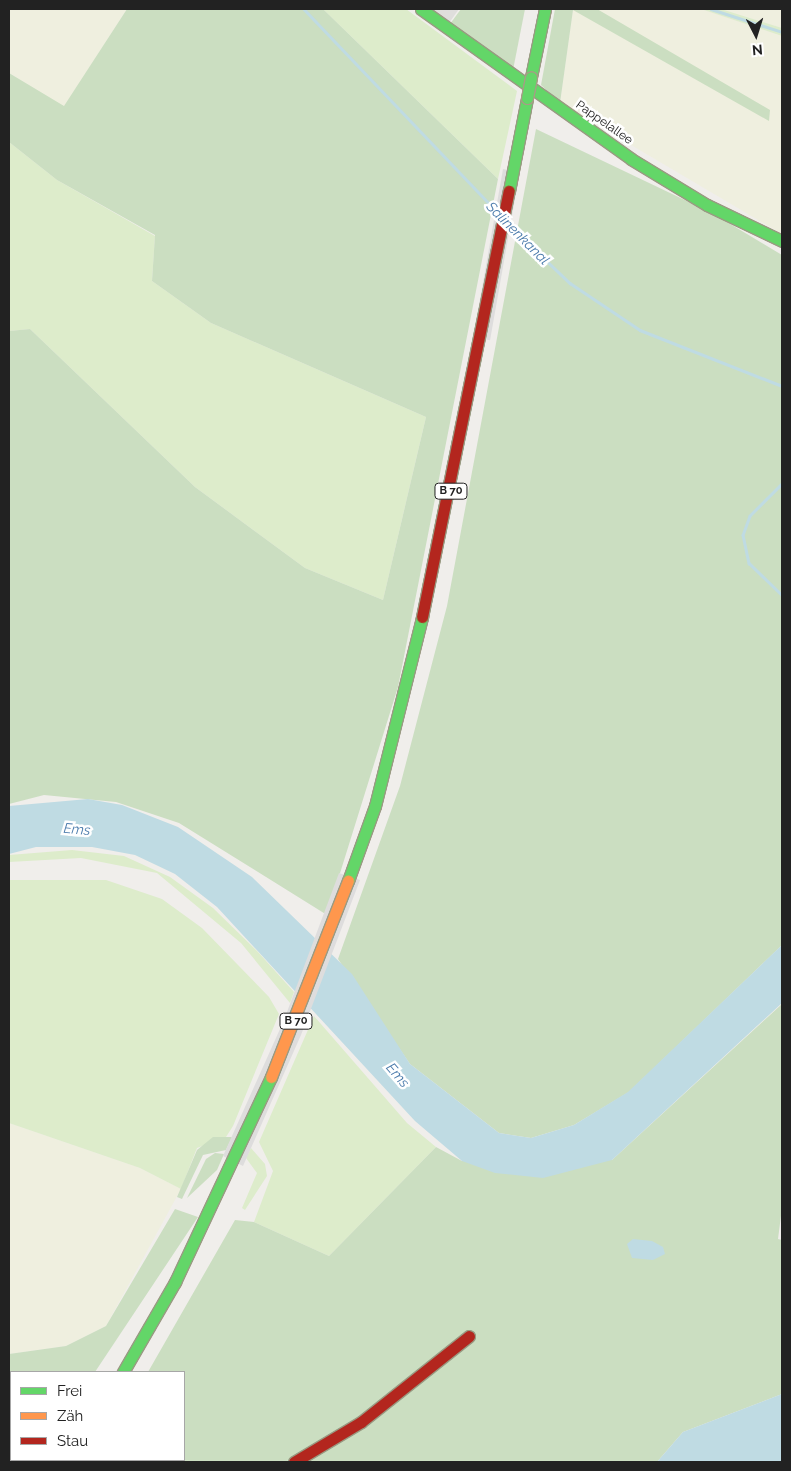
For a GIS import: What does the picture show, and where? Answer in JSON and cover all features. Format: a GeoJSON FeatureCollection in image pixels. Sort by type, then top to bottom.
{"type":"FeatureCollection","features":[{"type":"Feature","properties":{"kind":"main road","name":"Pappelallee"},"geometry":{"type":"LineString","coordinates":[[421,9],[631,159],[707,205],[782,241]]}},
{"type":"Feature","properties":{"kind":"main road","name":"B 70"},"geometry":{"type":"LineString","coordinates":[[124,1371],[175,1282],[234,1162],[303,1005],[351,877],[416,655],[545,9]]}},
{"type":"Feature","properties":{"kind":"main road"},"geometry":{"type":"LineString","coordinates":[[294,1462],[361,1422],[470,1336]]}},
{"type":"Feature","properties":{"kind":"shaded area"},"geometry":{"type":"Polygon","coordinates":[[[429,9],[459,9],[449,23],[429,9]]]}},
{"type":"Feature","properties":{"kind":"green space"},"geometry":{"type":"Polygon","coordinates":[[[9,9],[127,9],[64,107],[9,73],[9,9]]]}},
{"type":"Feature","properties":{"kind":"green space"},"geometry":{"type":"Polygon","coordinates":[[[127,9],[323,9],[498,179],[398,687],[327,915],[179,823],[116,802],[44,795],[9,804],[9,331],[30,329],[195,487],[305,568],[383,600],[426,417],[211,323],[152,281],[155,235],[57,180],[9,142],[9,73],[64,106],[127,9]]]}},
{"type":"Feature","properties":{"kind":"green space"},"geometry":{"type":"Polygon","coordinates":[[[323,9],[406,9],[517,91],[498,179],[323,9]]]}},
{"type":"Feature","properties":{"kind":"green space"},"geometry":{"type":"Polygon","coordinates":[[[461,9],[525,9],[513,70],[450,24],[461,9]]]}},
{"type":"Feature","properties":{"kind":"green space"},"geometry":{"type":"Polygon","coordinates":[[[555,9],[597,9],[770,110],[769,121],[573,10],[560,103],[541,85],[555,9]]]}},
{"type":"Feature","properties":{"kind":"green space"},"geometry":{"type":"Polygon","coordinates":[[[573,9],[701,9],[782,36],[782,234],[560,103],[573,9]]]}},
{"type":"Feature","properties":{"kind":"green space"},"geometry":{"type":"Polygon","coordinates":[[[701,9],[721,9],[782,28],[782,36],[701,9]]]}},
{"type":"Feature","properties":{"kind":"green space"},"geometry":{"type":"Polygon","coordinates":[[[721,9],[782,9],[782,28],[726,11],[721,9]]]}},
{"type":"Feature","properties":{"kind":"green space"},"geometry":{"type":"Polygon","coordinates":[[[536,129],[712,213],[782,255],[782,945],[629,1092],[574,1125],[531,1138],[499,1133],[410,1064],[338,959],[400,786],[447,606],[536,129]]]}},
{"type":"Feature","properties":{"kind":"green space"},"geometry":{"type":"Polygon","coordinates":[[[9,142],[57,180],[155,236],[152,281],[211,323],[426,417],[383,600],[305,568],[195,487],[30,329],[9,331],[9,142]]]}},
{"type":"Feature","properties":{"kind":"green space"},"geometry":{"type":"Polygon","coordinates":[[[72,850],[124,856],[170,877],[213,908],[258,952],[294,992],[290,1003],[241,943],[157,873],[81,858],[9,862],[9,855],[72,850]]]}},
{"type":"Feature","properties":{"kind":"green space"},"geometry":{"type":"Polygon","coordinates":[[[9,880],[106,880],[162,899],[202,928],[269,997],[279,1014],[233,1126],[226,1137],[197,1148],[181,1189],[140,1168],[9,1123],[9,880]]]}},
{"type":"Feature","properties":{"kind":"green space"},"geometry":{"type":"Polygon","coordinates":[[[782,1004],[782,1208],[778,1239],[782,1240],[782,1394],[683,1432],[657,1462],[92,1462],[185,1461],[185,1371],[149,1371],[235,1220],[254,1222],[329,1256],[436,1147],[462,1161],[612,1160],[782,1004]]]}},
{"type":"Feature","properties":{"kind":"green space"},"geometry":{"type":"Polygon","coordinates":[[[314,1016],[407,1123],[436,1147],[329,1256],[254,1222],[273,1171],[259,1142],[314,1016]]]}},
{"type":"Feature","properties":{"kind":"green space"},"geometry":{"type":"Polygon","coordinates":[[[9,1123],[140,1168],[181,1189],[106,1326],[66,1346],[9,1354],[9,1123]]]}},
{"type":"Feature","properties":{"kind":"green space"},"geometry":{"type":"Polygon","coordinates":[[[213,1137],[232,1137],[226,1150],[203,1155],[182,1199],[177,1197],[197,1150],[213,1137]]]}},
{"type":"Feature","properties":{"kind":"green space"},"geometry":{"type":"Polygon","coordinates":[[[251,1148],[265,1164],[267,1176],[245,1210],[242,1208],[257,1173],[246,1158],[251,1148]]]}},
{"type":"Feature","properties":{"kind":"green space"},"geometry":{"type":"Polygon","coordinates":[[[215,1153],[224,1154],[217,1170],[187,1198],[206,1159],[215,1153]]]}},
{"type":"Feature","properties":{"kind":"green space"},"geometry":{"type":"Polygon","coordinates":[[[175,1209],[198,1217],[96,1371],[10,1371],[10,1461],[22,1461],[9,1462],[9,1354],[66,1346],[106,1326],[175,1209]]]}},
{"type":"Feature","properties":{"kind":"water","name":"Ems"},"geometry":{"type":"Polygon","coordinates":[[[88,799],[122,805],[178,827],[252,877],[352,974],[410,1064],[499,1133],[531,1138],[574,1125],[628,1092],[782,945],[782,1003],[612,1160],[543,1178],[495,1173],[462,1161],[415,1121],[217,907],[175,874],[135,855],[92,847],[36,847],[9,854],[9,806],[88,799]]]}},
{"type":"Feature","properties":{"kind":"water"},"geometry":{"type":"Polygon","coordinates":[[[633,1239],[652,1241],[663,1247],[665,1254],[653,1260],[632,1258],[627,1244],[633,1239]]]}},
{"type":"Feature","properties":{"kind":"water"},"geometry":{"type":"Polygon","coordinates":[[[782,1394],[782,1462],[657,1462],[683,1432],[782,1394]]]}},
{"type":"Feature","properties":{"kind":"pier"},"geometry":{"type":"Polygon","coordinates":[[[503,169],[520,172],[490,340],[473,337],[503,169]]]}},
{"type":"Feature","properties":{"kind":"pier"},"geometry":{"type":"Polygon","coordinates":[[[339,873],[360,880],[301,1035],[243,1166],[223,1156],[284,1020],[339,873]]]}},
{"type":"Feature","properties":{"kind":"waterway","name":"Salinenkanal"},"geometry":{"type":"LineString","coordinates":[[304,9],[499,214]]}},
{"type":"Feature","properties":{"kind":"waterway"},"geometry":{"type":"LineString","coordinates":[[711,9],[782,32]]}},
{"type":"Feature","properties":{"kind":"waterway","name":"Salinenkanal"},"geometry":{"type":"LineString","coordinates":[[508,224],[570,283],[640,330],[782,386]]}},
{"type":"Feature","properties":{"kind":"waterway","name":"Salinenkanal"},"geometry":{"type":"LineString","coordinates":[[782,484],[750,516],[743,535],[749,563],[782,595]]}},
{"type":"Feature","properties":{"kind":"traffic: fast"},"geometry":{"type":"LineString","coordinates":[[421,9],[631,159],[707,205],[782,241]]}},
{"type":"Feature","properties":{"kind":"traffic: fast"},"geometry":{"type":"LineString","coordinates":[[531,77],[545,9]]}},
{"type":"Feature","properties":{"kind":"traffic: fast"},"geometry":{"type":"LineString","coordinates":[[527,98],[531,77]]}},
{"type":"Feature","properties":{"kind":"traffic: fast"},"geometry":{"type":"LineString","coordinates":[[509,191],[527,98]]}},
{"type":"Feature","properties":{"kind":"traffic: fast"},"geometry":{"type":"LineString","coordinates":[[348,881],[375,806],[422,617]]}},
{"type":"Feature","properties":{"kind":"traffic: fast"},"geometry":{"type":"LineString","coordinates":[[124,1371],[175,1282],[271,1077]]}},
{"type":"Feature","properties":{"kind":"traffic: slow"},"geometry":{"type":"LineString","coordinates":[[271,1077],[348,881]]}},
{"type":"Feature","properties":{"kind":"traffic: jam"},"geometry":{"type":"LineString","coordinates":[[422,617],[509,191]]}},
{"type":"Feature","properties":{"kind":"traffic: jam"},"geometry":{"type":"LineString","coordinates":[[294,1462],[361,1422],[469,1336]]}}]}
